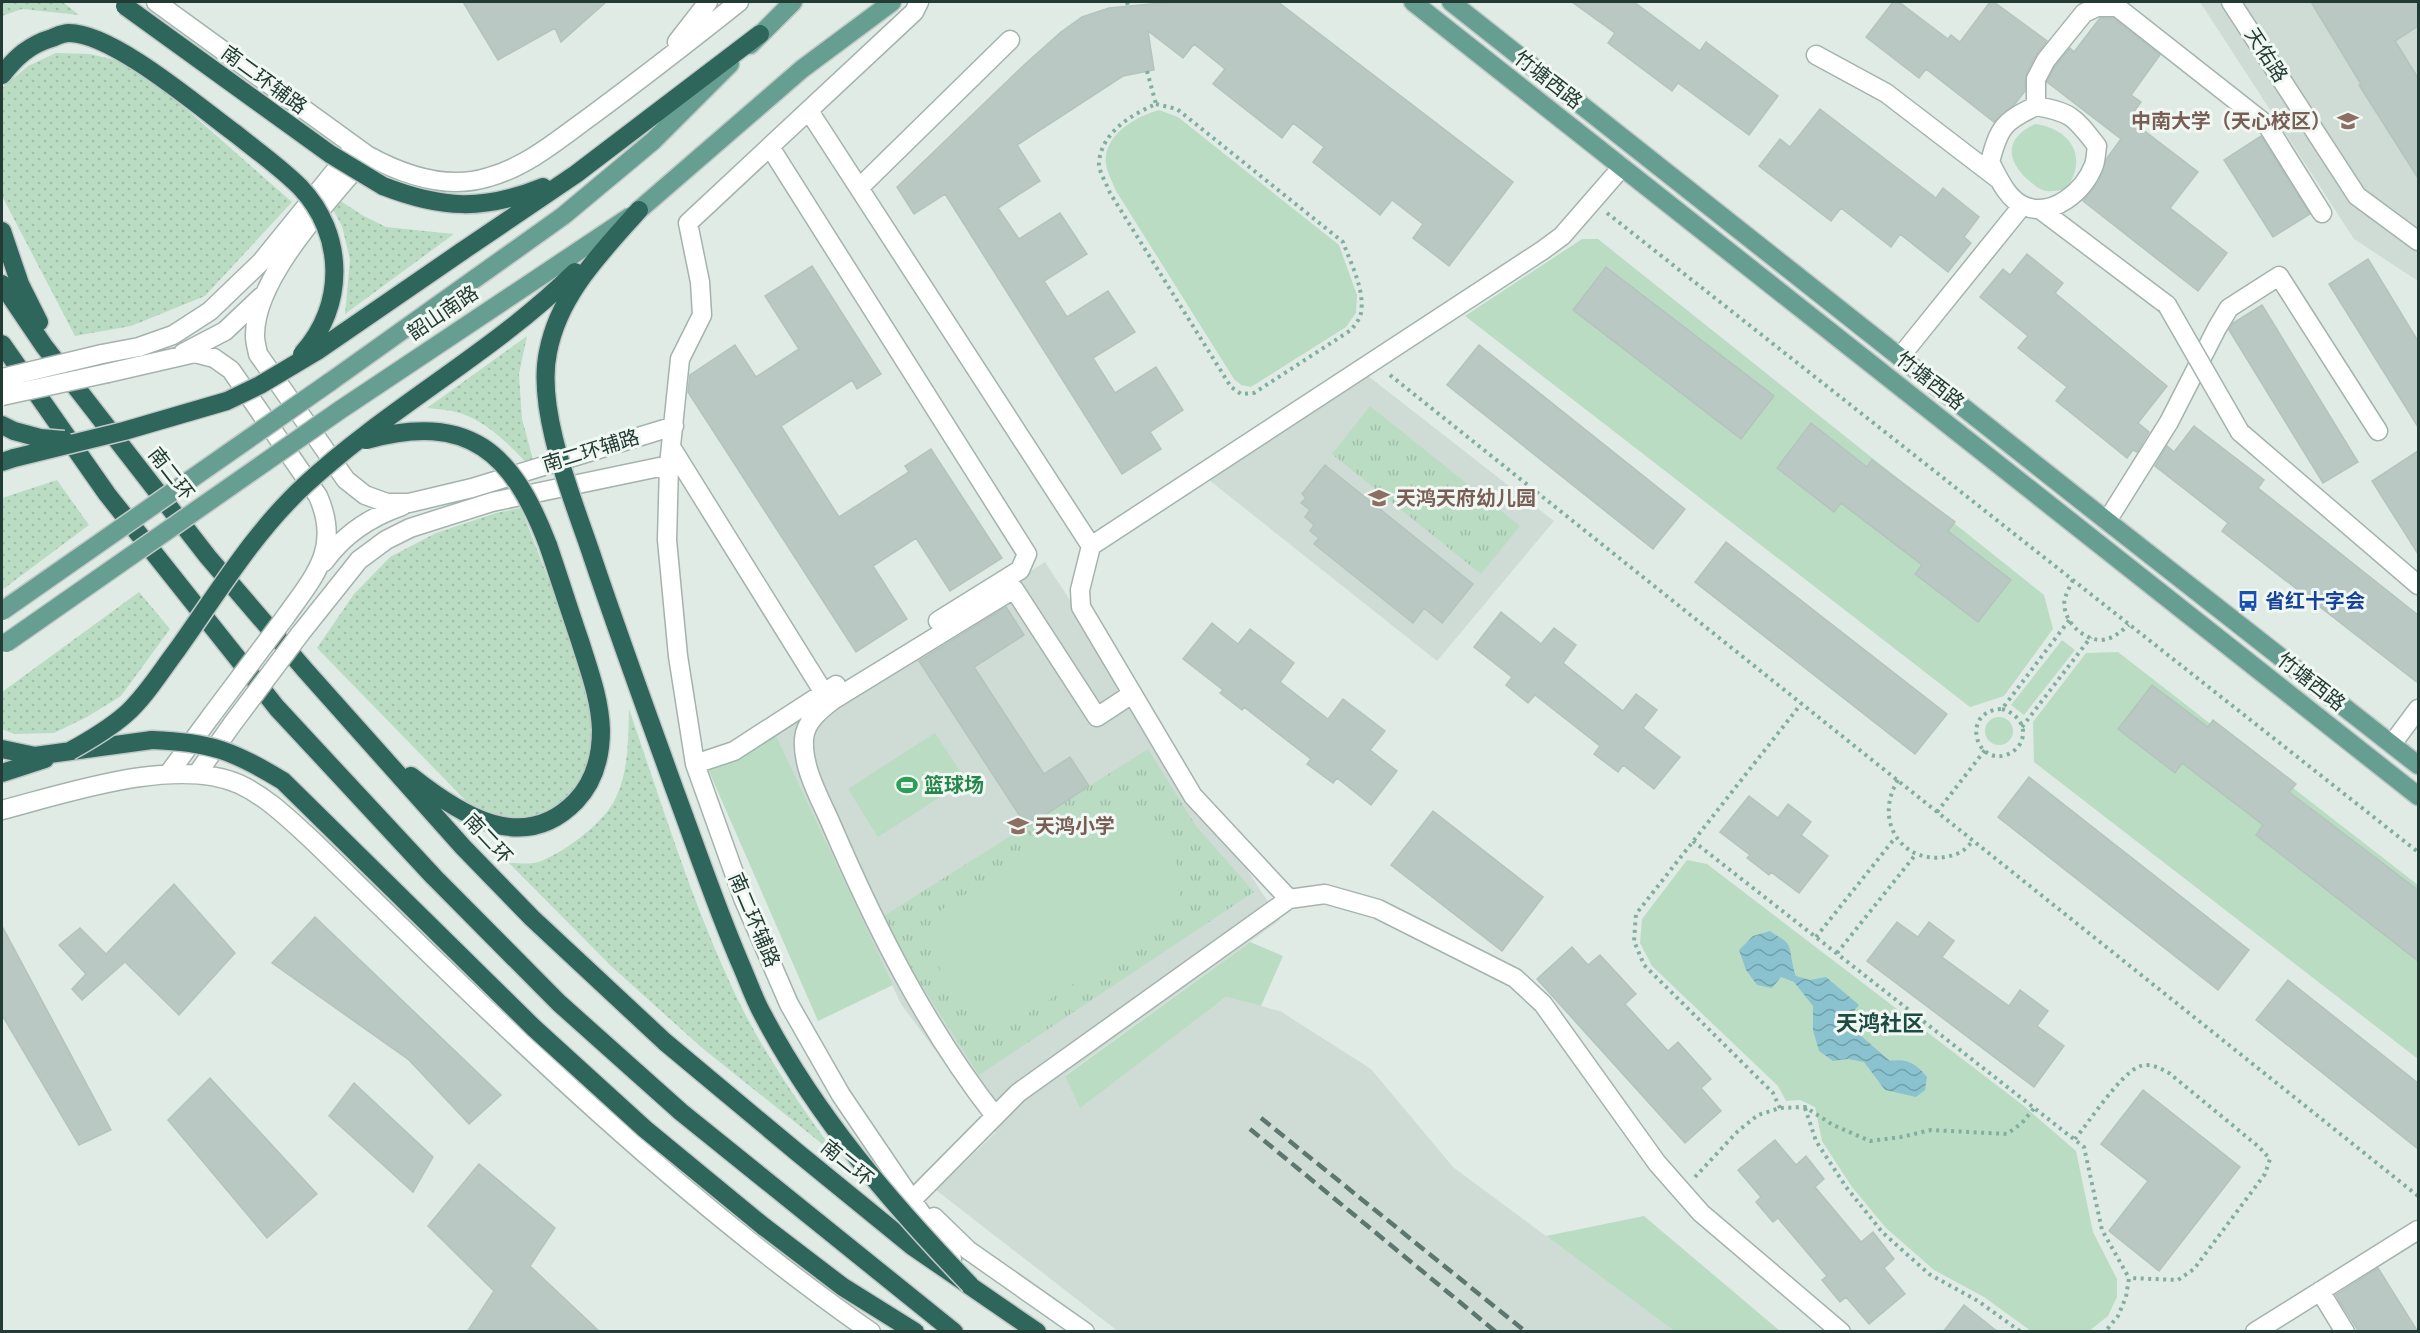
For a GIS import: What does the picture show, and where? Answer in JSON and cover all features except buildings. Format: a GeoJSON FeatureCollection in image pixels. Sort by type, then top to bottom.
{"type":"FeatureCollection","features":[{"type":"Feature","properties":{"kind":"highway"},"geometry":{"type":"LineString","coordinates":[[122,4],[330,154],[383,186],[414,198],[449,204],[490,204],[528,193],[576,174]]}},
{"type":"Feature","properties":{"kind":"highway"},"geometry":{"type":"LineString","coordinates":[[2,75],[19,54],[38,42],[68,33],[90,36],[152,73],[236,134],[300,188],[317,209],[330,240],[336,269],[332,298],[321,330],[304,353],[284,371]]}},
{"type":"Feature","properties":{"kind":"highway"},"geometry":{"type":"LineString","coordinates":[[2,462],[227,401],[284,371],[357,325],[576,174],[760,34]]}},
{"type":"Feature","properties":{"kind":"highway"},"geometry":{"type":"LineString","coordinates":[[2,773],[70,751],[102,733],[127,713],[153,682],[244,556],[275,517],[304,486],[356,443],[547,300],[639,210]]}},
{"type":"Feature","properties":{"kind":"highway"},"geometry":{"type":"LineString","coordinates":[[639,210],[575,286],[558,315],[547,353],[544,386],[568,485],[622,648],[719,915],[762,1014],[807,1089],[844,1141],[925,1239],[970,1285]]}},
{"type":"Feature","properties":{"kind":"highway"},"geometry":{"type":"LineString","coordinates":[[2,231],[20,284],[47,339],[91,408]]}},
{"type":"Feature","properties":{"kind":"highway","name":"南二环"},"geometry":{"type":"LineString","coordinates":[[2,284],[44,346],[208,557],[464,847],[532,918],[665,1042],[912,1246],[1037,1332]]}},
{"type":"Feature","properties":{"kind":"highway"},"geometry":{"type":"LineString","coordinates":[[2,344],[107,494],[277,708],[434,877],[559,1003],[681,1112],[954,1332]]}},
{"type":"Feature","properties":{"kind":"highway"},"geometry":{"type":"LineString","coordinates":[[2,425],[40,438],[81,441]]}},
{"type":"Feature","properties":{"kind":"highway"},"geometry":{"type":"LineString","coordinates":[[356,443],[387,434],[435,431],[466,437],[498,459],[517,480],[535,511],[549,545],[595,688],[601,730],[598,762],[588,789],[549,823],[525,828],[500,825],[466,813],[438,797],[374,746]]}},
{"type":"Feature","properties":{"kind":"highway"},"geometry":{"type":"LineString","coordinates":[[2,749],[35,756],[152,740],[184,741],[214,746],[248,760],[283,781],[534,1028],[645,1129],[763,1226],[843,1287],[915,1332]]}},
{"type":"Feature","properties":{"kind":"main road","name":"韶山南路"},"geometry":{"type":"LineString","coordinates":[[2,612],[563,216],[653,141],[793,2]]}},
{"type":"Feature","properties":{"kind":"main road","name":"韶山南路"},"geometry":{"type":"LineString","coordinates":[[4,645],[340,410],[639,210],[802,69],[892,2]]}},
{"type":"Feature","properties":{"kind":"main road","name":"竹塘西路"},"geometry":{"type":"LineString","coordinates":[[1413,2],[2418,796]]}},
{"type":"Feature","properties":{"kind":"main road","name":"竹塘西路"},"geometry":{"type":"LineString","coordinates":[[1451,2],[2418,765]]}},
{"type":"Feature","properties":{"kind":"street","name":"南二环辅路"},"geometry":{"type":"LineString","coordinates":[[156,2],[361,151],[392,169],[430,180],[464,181],[489,177],[535,156],[662,63]]}},
{"type":"Feature","properties":{"kind":"street"},"geometry":{"type":"LineString","coordinates":[[662,63],[708,2]]}},
{"type":"Feature","properties":{"kind":"street"},"geometry":{"type":"LineString","coordinates":[[662,63],[739,2]]}},
{"type":"Feature","properties":{"kind":"street"},"geometry":{"type":"LineString","coordinates":[[674,426],[680,359],[702,315],[700,282],[688,223],[914,12],[919,2]]}},
{"type":"Feature","properties":{"kind":"street","name":"天佑路"},"geometry":{"type":"LineString","coordinates":[[2231,2],[2357,196],[2418,241]]}},
{"type":"Feature","properties":{"kind":"street"},"geometry":{"type":"LineString","coordinates":[[2036,106],[2036,79],[2041,69],[2084,13],[2097,7],[2117,7],[2267,124],[2322,213]]}},
{"type":"Feature","properties":{"kind":"street"},"geometry":{"type":"LineString","coordinates":[[859,188],[1010,40]]}},
{"type":"Feature","properties":{"kind":"street"},"geometry":{"type":"LineString","coordinates":[[1816,55],[1886,93],[2001,181]]}},
{"type":"Feature","properties":{"kind":"street"},"geometry":{"type":"LineString","coordinates":[[2041,210],[2063,204],[2081,184],[2094,164],[2097,146],[2078,122],[2061,110],[2036,106],[2012,117],[1996,136],[1990,162],[2004,188],[2022,206],[2041,210],[2167,305],[2240,432],[2418,585]]}},
{"type":"Feature","properties":{"kind":"street"},"geometry":{"type":"LineString","coordinates":[[809,111],[1091,546]]}},
{"type":"Feature","properties":{"kind":"street"},"geometry":{"type":"LineString","coordinates":[[695,764],[734,751],[1020,570],[1027,554],[770,147]]}},
{"type":"Feature","properties":{"kind":"street"},"geometry":{"type":"LineString","coordinates":[[258,354],[255,335],[259,311],[271,285],[289,252],[361,151]]}},
{"type":"Feature","properties":{"kind":"street"},"geometry":{"type":"LineString","coordinates":[[2,378],[139,347],[173,335],[197,322],[222,302],[261,262],[361,151]]}},
{"type":"Feature","properties":{"kind":"street"},"geometry":{"type":"LineString","coordinates":[[1289,899],[1193,796],[1081,608],[1080,590],[1091,546],[1543,250],[1562,236],[1622,167]]}},
{"type":"Feature","properties":{"kind":"street"},"geometry":{"type":"LineString","coordinates":[[1900,357],[2022,206]]}},
{"type":"Feature","properties":{"kind":"street"},"geometry":{"type":"LineString","coordinates":[[2107,521],[2169,422],[2229,308],[2279,276],[2378,431]]}},
{"type":"Feature","properties":{"kind":"street"},"geometry":{"type":"LineString","coordinates":[[170,357],[210,340],[236,323],[256,304],[271,285]]}},
{"type":"Feature","properties":{"kind":"street","name":"南二环辅路"},"geometry":{"type":"LineString","coordinates":[[222,302],[346,480],[365,495],[387,503],[410,503],[472,488],[674,426],[670,456],[667,540],[678,656],[695,764],[743,898],[789,1004],[841,1095],[970,1285]]}},
{"type":"Feature","properties":{"kind":"street"},"geometry":{"type":"LineString","coordinates":[[197,322],[318,496],[359,560]]}},
{"type":"Feature","properties":{"kind":"street"},"geometry":{"type":"LineString","coordinates":[[2,396],[195,353],[214,358],[231,370]]}},
{"type":"Feature","properties":{"kind":"street"},"geometry":{"type":"LineString","coordinates":[[197,774],[232,723],[359,560],[386,540],[410,528],[492,502],[670,456],[824,693]]}},
{"type":"Feature","properties":{"kind":"street"},"geometry":{"type":"LineString","coordinates":[[346,480],[386,540]]}},
{"type":"Feature","properties":{"kind":"street"},"geometry":{"type":"LineString","coordinates":[[317,572],[325,553],[328,531],[325,512],[318,496]]}},
{"type":"Feature","properties":{"kind":"street"},"geometry":{"type":"LineString","coordinates":[[170,773],[345,537],[372,519],[410,503]]}},
{"type":"Feature","properties":{"kind":"street"},"geometry":{"type":"LineString","coordinates":[[995,1116],[914,996],[869,910],[808,769],[804,738],[813,716],[833,700],[1014,589],[1097,717],[1132,694]]}},
{"type":"Feature","properties":{"kind":"street"},"geometry":{"type":"LineString","coordinates":[[2392,744],[2418,709]]}},
{"type":"Feature","properties":{"kind":"street"},"geometry":{"type":"LineString","coordinates":[[2,810],[117,782],[170,773],[216,776],[239,784],[281,811],[560,1080],[676,1181],[777,1263],[871,1332]]}},
{"type":"Feature","properties":{"kind":"street"},"geometry":{"type":"LineString","coordinates":[[911,1195],[1018,1093],[1289,899],[1325,894],[1378,909],[1515,978],[1543,1005],[1657,1163],[1701,1213],[1841,1332]]}},
{"type":"Feature","properties":{"kind":"street","name":"南二环辅路"},"geometry":{"type":"LineString","coordinates":[[911,1195],[968,1250],[1085,1332]]}},
{"type":"Feature","properties":{"kind":"street"},"geometry":{"type":"LineString","coordinates":[[2255,1332],[2416,1235]]}},
{"type":"Feature","properties":{"kind":"street"},"geometry":{"type":"LineString","coordinates":[[2320,1291],[2345,1332]]}},
{"type":"Feature","properties":{"kind":"path"},"geometry":{"type":"LineString","coordinates":[[1147,71],[1156,104]]}},
{"type":"Feature","properties":{"kind":"path"},"geometry":{"type":"LineString","coordinates":[[1156,104],[1177,109],[1343,242],[1362,295],[1361,316],[1351,330],[1254,393],[1241,394],[1231,387],[1110,193],[1099,164],[1106,140],[1118,127],[1139,111],[1156,104]]}},
{"type":"Feature","properties":{"kind":"path"},"geometry":{"type":"LineString","coordinates":[[1592,202],[2418,852]]}},
{"type":"Feature","properties":{"kind":"path"},"geometry":{"type":"LineString","coordinates":[[1372,362],[2418,1196]]}},
{"type":"Feature","properties":{"kind":"path"},"geometry":{"type":"LineString","coordinates":[[2073,580],[2065,599],[2066,614],[2078,631],[2099,640],[2115,636],[2129,625]]}},
{"type":"Feature","properties":{"kind":"path"},"geometry":{"type":"LineString","coordinates":[[2002,709],[2070,619]]}},
{"type":"Feature","properties":{"kind":"path"},"geometry":{"type":"LineString","coordinates":[[2022,727],[2091,637]]}},
{"type":"Feature","properties":{"kind":"path"},"geometry":{"type":"LineString","coordinates":[[1780,1108],[1773,1093],[1644,965],[1634,941],[1636,914],[1801,704]]}},
{"type":"Feature","properties":{"kind":"path"},"geometry":{"type":"LineString","coordinates":[[2002,709],[2016,716],[2022,727],[2023,737],[2015,750],[2001,756],[1985,750],[1977,740],[1977,724],[1987,712],[2002,709]]}},
{"type":"Feature","properties":{"kind":"path"},"geometry":{"type":"LineString","coordinates":[[1937,812],[1985,750]]}},
{"type":"Feature","properties":{"kind":"path"},"geometry":{"type":"LineString","coordinates":[[1898,780],[1889,795],[1888,816],[1895,838],[1916,854],[1936,857],[1960,853],[1973,841]]}},
{"type":"Feature","properties":{"kind":"path"},"geometry":{"type":"LineString","coordinates":[[1816,937],[1895,838]]}},
{"type":"Feature","properties":{"kind":"path"},"geometry":{"type":"LineString","coordinates":[[1693,841],[2084,1147],[2102,1230],[2129,1278],[2126,1298],[2118,1316],[2105,1332]]}},
{"type":"Feature","properties":{"kind":"path"},"geometry":{"type":"LineString","coordinates":[[1837,953],[1916,854]]}},
{"type":"Feature","properties":{"kind":"path"},"geometry":{"type":"LineString","coordinates":[[2075,1139],[2126,1076],[2139,1066],[2156,1065],[2205,1102],[2259,1147],[2270,1160],[2265,1174],[2194,1269],[2178,1280],[2129,1278]]}},
{"type":"Feature","properties":{"kind":"path"},"geometry":{"type":"LineString","coordinates":[[1805,1107],[1816,1141],[1846,1187],[1883,1233],[1929,1274],[1978,1301],[2021,1332]]}},
{"type":"Feature","properties":{"kind":"path"},"geometry":{"type":"LineString","coordinates":[[1682,1191],[1738,1131],[1758,1115],[1780,1108],[1805,1107],[1833,1125],[1870,1141],[1930,1130],[2007,1134],[2022,1123],[2035,1107]]}},
{"type":"Feature","properties":{"kind":"shaded area","name":"中南大学（天心校区）"},"geometry":{"type":"Polygon","coordinates":[[[2200,2],[2418,2],[2418,281],[2354,239],[2200,2]]]}},
{"type":"Feature","properties":{"kind":"shaded area","name":"天鸿天府幼儿园"},"geometry":{"type":"Polygon","coordinates":[[[1363,372],[1554,521],[1437,661],[1204,476],[1363,372]]]}},
{"type":"Feature","properties":{"kind":"shaded area"},"geometry":{"type":"Polygon","coordinates":[[[1045,562],[1280,920],[1065,1075],[1080,1107],[1226,997],[1280,1011],[1371,1069],[1453,1167],[1674,1331],[1119,1332],[936,1190],[996,1132],[901,1004],[774,731],[1045,562]]]}},
{"type":"Feature","properties":{"kind":"green space"},"geometry":{"type":"Polygon","coordinates":[[[2,2],[63,2],[79,15],[22,9],[2,16],[2,2]]]}},
{"type":"Feature","properties":{"kind":"green space"},"geometry":{"type":"Polygon","coordinates":[[[56,53],[90,54],[136,65],[292,202],[205,296],[131,326],[75,336],[2,196],[2,88],[28,66],[56,53]]]}},
{"type":"Feature","properties":{"kind":"green space"},"geometry":{"type":"Polygon","coordinates":[[[1159,110],[1178,117],[1339,245],[1357,295],[1356,313],[1346,327],[1251,387],[1241,385],[1234,379],[1116,191],[1108,171],[1106,154],[1115,136],[1131,122],[1159,110]]]}},
{"type":"Feature","properties":{"kind":"green space"},"geometry":{"type":"Polygon","coordinates":[[[2035,124],[2058,132],[2073,146],[2076,166],[2066,189],[2047,191],[2041,189],[2027,179],[2015,163],[2012,155],[2014,141],[2035,124]]]}},
{"type":"Feature","properties":{"kind":"green space"},"geometry":{"type":"Polygon","coordinates":[[[321,188],[362,215],[386,227],[454,234],[345,314],[350,260],[342,226],[321,188]]]}},
{"type":"Feature","properties":{"kind":"green space"},"geometry":{"type":"Polygon","coordinates":[[[1582,239],[1598,239],[2044,595],[2053,629],[2004,696],[1970,707],[1465,316],[1582,239]]]}},
{"type":"Feature","properties":{"kind":"green space"},"geometry":{"type":"Polygon","coordinates":[[[527,336],[519,374],[522,419],[537,474],[502,439],[472,418],[447,410],[427,408],[527,336]]]}},
{"type":"Feature","properties":{"kind":"green space"},"geometry":{"type":"Polygon","coordinates":[[[1370,406],[1520,526],[1481,574],[1332,454],[1370,406]]]}},
{"type":"Feature","properties":{"kind":"green space"},"geometry":{"type":"Polygon","coordinates":[[[57,480],[89,525],[2,590],[2,498],[57,480]]]}},
{"type":"Feature","properties":{"kind":"green space"},"geometry":{"type":"Polygon","coordinates":[[[521,508],[566,625],[588,700],[595,741],[583,777],[565,801],[542,815],[508,819],[469,804],[317,648],[354,594],[390,557],[436,533],[496,513],[521,508]]]}},
{"type":"Feature","properties":{"kind":"green space"},"geometry":{"type":"Polygon","coordinates":[[[139,592],[170,629],[121,696],[87,717],[54,733],[14,734],[2,729],[2,692],[139,592]]]}},
{"type":"Feature","properties":{"kind":"green space"},"geometry":{"type":"Polygon","coordinates":[[[2062,640],[2075,650],[2024,715],[2011,705],[2062,640]]]}},
{"type":"Feature","properties":{"kind":"green space"},"geometry":{"type":"Polygon","coordinates":[[[2118,652],[2418,885],[2418,1059],[2034,762],[2033,722],[2086,653],[2118,652]]]}},
{"type":"Feature","properties":{"kind":"green space"},"geometry":{"type":"Polygon","coordinates":[[[629,709],[681,861],[710,936],[743,1010],[775,1066],[836,1155],[701,1047],[611,966],[509,863],[534,863],[562,850],[595,825],[612,805],[624,774],[629,709]]]}},
{"type":"Feature","properties":{"kind":"green space"},"geometry":{"type":"Polygon","coordinates":[[[1999,717],[2009,721],[2013,731],[2009,741],[1999,745],[1989,741],[1985,731],[1989,721],[1999,717]]]}},
{"type":"Feature","properties":{"kind":"green space"},"geometry":{"type":"Polygon","coordinates":[[[774,731],[893,985],[818,1021],[708,769],[774,731]]]}},
{"type":"Feature","properties":{"kind":"green space","name":"篮球场"},"geometry":{"type":"Polygon","coordinates":[[[935,733],[966,780],[878,837],[848,789],[935,733]]]}},
{"type":"Feature","properties":{"kind":"green space"},"geometry":{"type":"Polygon","coordinates":[[[1148,749],[1196,826],[1254,892],[979,1075],[879,919],[1148,749]]]}},
{"type":"Feature","properties":{"kind":"green space"},"geometry":{"type":"Polygon","coordinates":[[[1106,810],[1126,815],[1143,823],[1158,834],[1169,848],[1177,863],[1180,881],[1179,900],[1172,920],[1016,1021],[976,1010],[948,985],[940,969],[936,951],[936,931],[941,910],[1094,812],[1106,810]]]}},
{"type":"Feature","properties":{"kind":"green space"},"geometry":{"type":"Polygon","coordinates":[[[1687,860],[1707,864],[2024,1106],[2076,1151],[2093,1232],[2117,1279],[2117,1297],[2108,1316],[2089,1331],[2031,1331],[1984,1297],[1934,1270],[1886,1228],[1852,1187],[1822,1141],[1815,1107],[1800,1100],[1786,1101],[1778,1086],[1652,966],[1640,943],[1642,919],[1687,860]]]}},
{"type":"Feature","properties":{"kind":"green space"},"geometry":{"type":"Polygon","coordinates":[[[1250,942],[1283,956],[1261,1006],[1226,997],[1080,1108],[1065,1076],[1250,942]]]}},
{"type":"Feature","properties":{"kind":"green space"},"geometry":{"type":"Polygon","coordinates":[[[1644,1216],[1780,1331],[1674,1331],[1546,1236],[1644,1216]]]}},
{"type":"Feature","properties":{"kind":"water"},"geometry":{"type":"Polygon","coordinates":[[[1770,931],[1789,946],[1796,976],[1810,980],[1826,977],[1859,1005],[1845,1022],[1890,1061],[1907,1061],[1919,1069],[1927,1077],[1925,1090],[1916,1097],[1885,1090],[1864,1062],[1848,1059],[1833,1061],[1819,1051],[1813,1030],[1813,1006],[1794,982],[1781,977],[1772,988],[1757,985],[1746,970],[1739,950],[1753,936],[1770,931]]]}},
{"type":"Feature","properties":{"kind":"railway"},"geometry":{"type":"LineString","coordinates":[[1261,1118],[1526,1332]]}},
{"type":"Feature","properties":{"kind":"railway"},"geometry":{"type":"LineString","coordinates":[[1250,1129],[1496,1332]]}},
{"type":"Feature","properties":{"kind":"place","name":"中南大学（天心校区）"},"geometry":{"type":"Point","coordinates":[2348,121]}},
{"type":"Feature","properties":{"kind":"place","name":"天鸿天府幼儿园"},"geometry":{"type":"Point","coordinates":[1379,498]}},
{"type":"Feature","properties":{"kind":"place","name":"省红十字会"},"geometry":{"type":"Point","coordinates":[2248,601]}},
{"type":"Feature","properties":{"kind":"place","name":"篮球场"},"geometry":{"type":"Point","coordinates":[907,785]}},
{"type":"Feature","properties":{"kind":"place","name":"天鸿小学"},"geometry":{"type":"Point","coordinates":[1018,826]}},
{"type":"Feature","properties":{"kind":"district","name":"天鸿社区"},"geometry":{"type":"Point","coordinates":[1880,1024]}}]}
